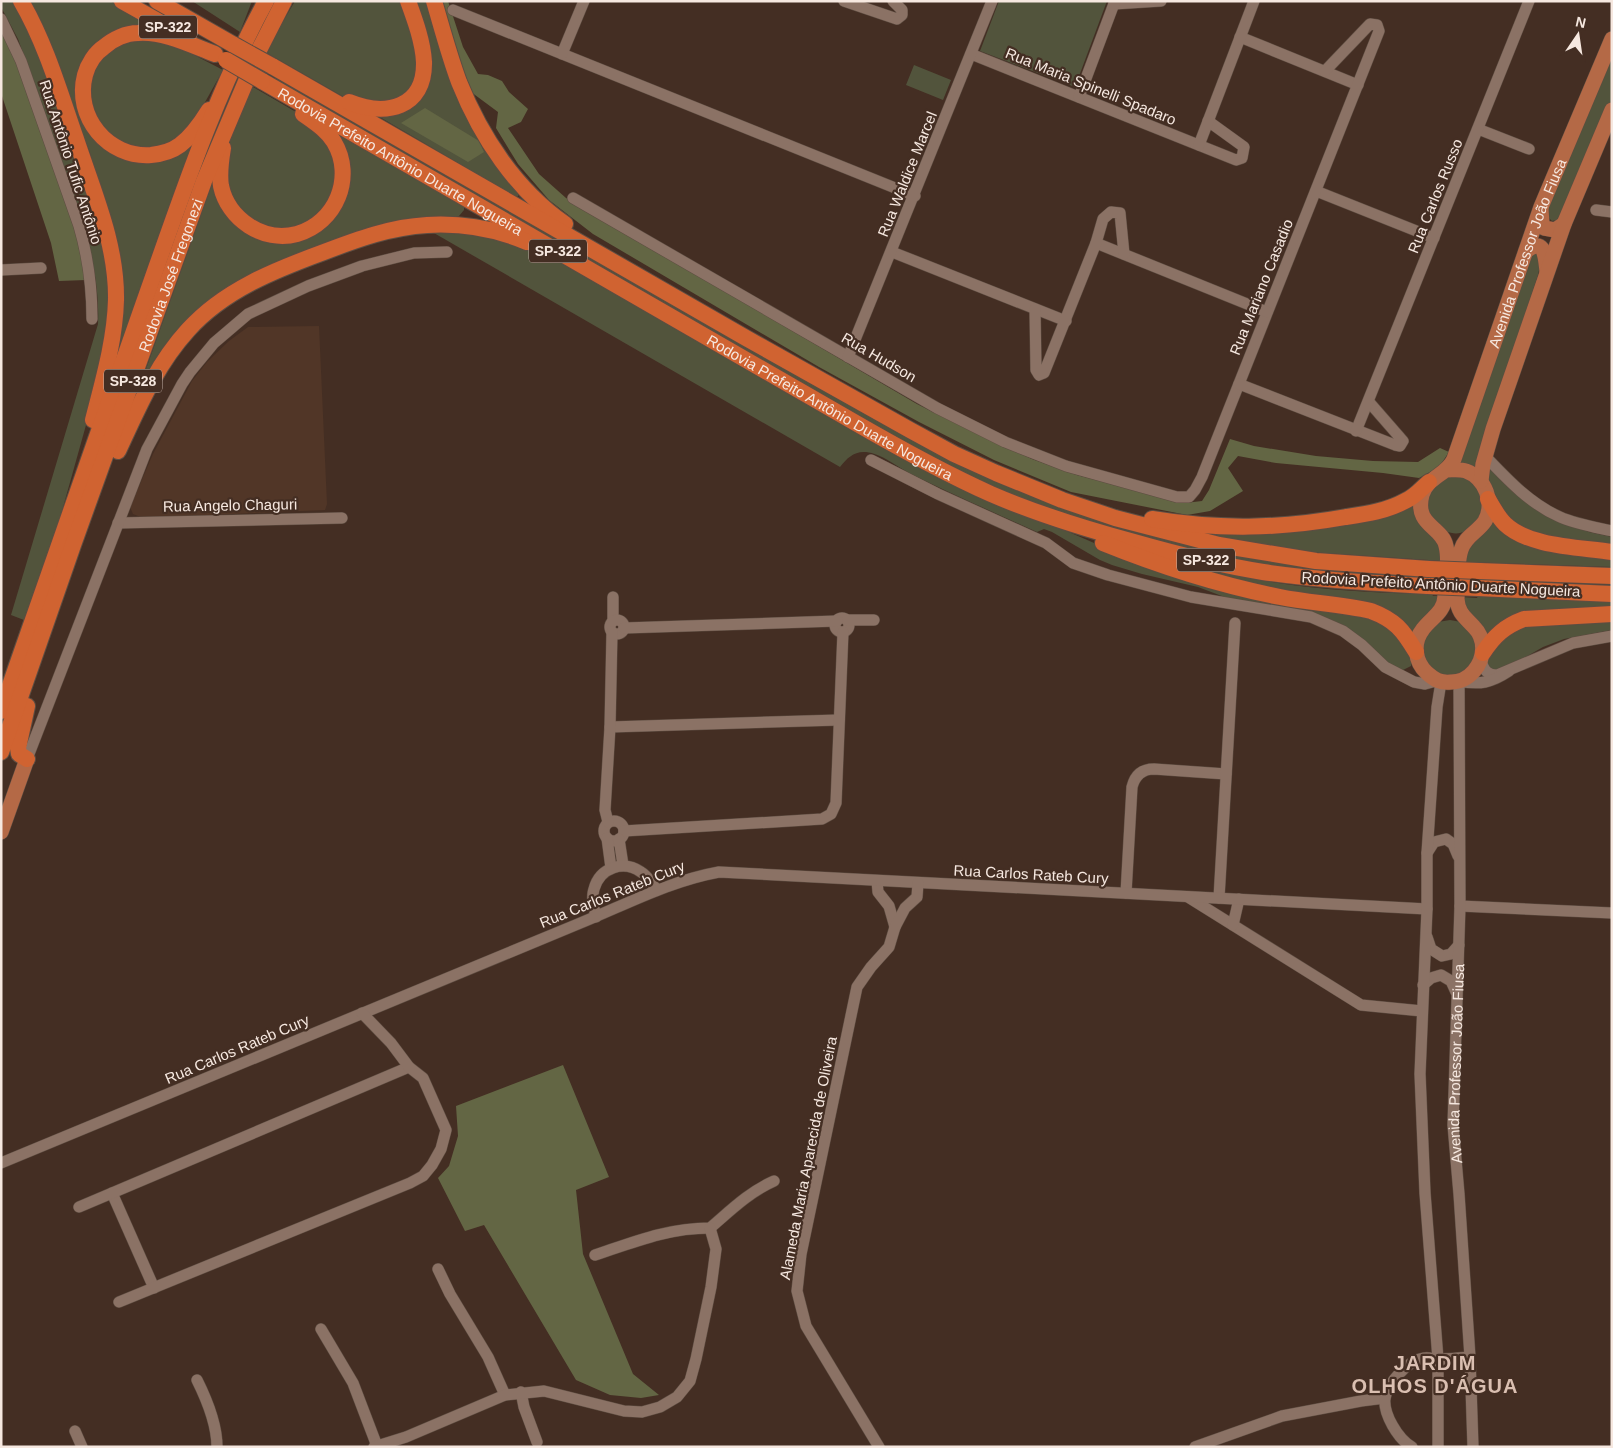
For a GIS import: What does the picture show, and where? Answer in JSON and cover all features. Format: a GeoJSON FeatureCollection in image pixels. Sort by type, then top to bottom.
{"type":"FeatureCollection","features":[{"type":"Feature","properties":{"kind":"highway"},"geometry":{"type":"LineString","coordinates":[[21,1],[42,45],[68,116],[110,240],[116,279],[115,320],[67,541]]}},
{"type":"Feature","properties":{"kind":"highway","name":"Rodovia Prefeito Antônio Duarte Nogueira"},"geometry":{"type":"LineString","coordinates":[[122,1],[900,448],[992,494],[1046,516],[1098,532],[1212,562],[1262,572],[1358,582],[1612,594]]}},
{"type":"Feature","properties":{"kind":"highway","name":"Rodovia Prefeito Antônio Duarte Nogueira"},"geometry":{"type":"LineString","coordinates":[[157,1],[235,41],[272,66],[746,338],[954,454],[1062,500],[1115,518],[1219,545],[1316,561],[1479,572],[1612,576]]}},
{"type":"Feature","properties":{"kind":"highway"},"geometry":{"type":"LineString","coordinates":[[179,1],[235,41],[262,1]]}},
{"type":"Feature","properties":{"kind":"highway","name":"Rodovia José Fregonezi"},"geometry":{"type":"LineString","coordinates":[[1,752],[38,650],[67,541],[180,201],[224,88],[235,41],[266,1]]}},
{"type":"Feature","properties":{"kind":"highway","name":"Rodovia José Fregonezi"},"geometry":{"type":"LineString","coordinates":[[1,711],[230,114],[284,1]]}},
{"type":"Feature","properties":{"kind":"highway"},"geometry":{"type":"LineString","coordinates":[[260,48],[292,1]]}},
{"type":"Feature","properties":{"kind":"highway"},"geometry":{"type":"LineString","coordinates":[[290,76],[367,108],[387,109],[406,102],[414,95],[420,85],[424,66],[421,43],[408,1]]}},
{"type":"Feature","properties":{"kind":"highway"},"geometry":{"type":"LineString","coordinates":[[434,1],[454,67],[467,100],[494,148],[511,173],[552,214],[641,277]]}},
{"type":"Feature","properties":{"kind":"highway"},"geometry":{"type":"LineString","coordinates":[[221,57],[154,34],[139,33],[125,35],[100,49],[89,66],[84,84],[85,106],[93,126],[103,138],[115,147],[134,154],[156,154],[174,148],[189,137],[224,88]]}},
{"type":"Feature","properties":{"kind":"highway"},"geometry":{"type":"LineString","coordinates":[[230,114],[220,174],[223,193],[233,212],[251,228],[275,235],[297,234],[323,220],[333,208],[341,189],[343,168],[337,149],[329,135],[262,81]]}},
{"type":"Feature","properties":{"kind":"highway"},"geometry":{"type":"LineString","coordinates":[[67,541],[150,382],[173,347],[202,316],[219,302],[277,270],[360,238],[419,226],[449,225],[492,230],[513,236],[634,294]]}},
{"type":"Feature","properties":{"kind":"highway"},"geometry":{"type":"LineString","coordinates":[[1062,500],[1134,516],[1173,522],[1236,527],[1270,527],[1306,524],[1393,507],[1414,496],[1429,482]]}},
{"type":"Feature","properties":{"kind":"highway"},"geometry":{"type":"LineString","coordinates":[[992,494],[1055,524],[1133,555],[1206,579],[1280,597],[1371,611],[1384,616],[1401,629],[1417,657]]}},
{"type":"Feature","properties":{"kind":"highway"},"geometry":{"type":"LineString","coordinates":[[1488,499],[1504,523],[1521,535],[1546,543],[1612,552]]}},
{"type":"Feature","properties":{"kind":"highway"},"geometry":{"type":"LineString","coordinates":[[1482,657],[1493,638],[1503,629],[1524,619],[1612,614]]}},
{"type":"Feature","properties":{"kind":"highway"},"geometry":{"type":"LineString","coordinates":[[27,759],[19,754],[18,748],[38,650]]}},
{"type":"Feature","properties":{"kind":"main road","name":"Avenida Professor João Fiusa"},"geometry":{"type":"LineString","coordinates":[[1447,470],[1454,459],[1541,207],[1612,39]]}},
{"type":"Feature","properties":{"kind":"main road","name":"Avenida Professor João Fiusa"},"geometry":{"type":"LineString","coordinates":[[1488,499],[1482,481],[1485,456],[1564,224],[1612,110]]}},
{"type":"Feature","properties":{"kind":"main road"},"geometry":{"type":"LineString","coordinates":[[1541,207],[1544,228],[1555,230],[1564,224]]}},
{"type":"Feature","properties":{"kind":"main road"},"geometry":{"type":"LineString","coordinates":[[1526,251],[1532,246],[1543,250],[1547,275]]}},
{"type":"Feature","properties":{"kind":"main road"},"geometry":{"type":"LineString","coordinates":[[1482,481],[1466,471],[1447,470],[1429,482],[1423,493],[1422,511],[1424,518],[1444,540],[1446,546],[1445,596],[1441,611],[1423,629],[1420,635],[1417,657],[1423,669],[1439,682],[1459,681],[1468,676],[1482,657],[1479,634],[1460,613],[1457,597],[1461,550],[1464,542],[1486,519],[1489,506],[1488,499]]}},
{"type":"Feature","properties":{"kind":"main road"},"geometry":{"type":"LineString","coordinates":[[1,832],[27,759]]}},
{"type":"Feature","properties":{"kind":"street"},"geometry":{"type":"LineString","coordinates":[[562,54],[584,1]]}},
{"type":"Feature","properties":{"kind":"street"},"geometry":{"type":"LineString","coordinates":[[850,2],[896,18],[902,15],[902,10],[893,1]]}},
{"type":"Feature","properties":{"kind":"street","name":"Rua Waldice Marcel"},"geometry":{"type":"LineString","coordinates":[[848,357],[915,196],[992,1]]}},
{"type":"Feature","properties":{"kind":"street"},"geometry":{"type":"LineString","coordinates":[[1079,97],[1115,3],[1161,1]]}},
{"type":"Feature","properties":{"kind":"street"},"geometry":{"type":"LineString","coordinates":[[1199,145],[1254,1]]}},
{"type":"Feature","properties":{"kind":"street","name":"Rua Carlos Russo"},"geometry":{"type":"LineString","coordinates":[[1356,431],[1529,1]]}},
{"type":"Feature","properties":{"kind":"street"},"geometry":{"type":"LineString","coordinates":[[453,10],[915,196]]}},
{"type":"Feature","properties":{"kind":"street","name":"Rua Antônio Tufic Antônio"},"geometry":{"type":"LineString","coordinates":[[1,19],[22,61],[86,249],[90,276],[92,319]]}},
{"type":"Feature","properties":{"kind":"street","name":"Rua Mariano Casadio"},"geometry":{"type":"LineString","coordinates":[[1189,497],[1202,477],[1316,191],[1379,31],[1377,25],[1370,24],[1325,71]]}},
{"type":"Feature","properties":{"kind":"street"},"geometry":{"type":"LineString","coordinates":[[1240,37],[1358,85]]}},
{"type":"Feature","properties":{"kind":"street","name":"Rua Maria Spinelli Spadaro"},"geometry":{"type":"LineString","coordinates":[[971,54],[1236,160],[1242,158],[1244,148],[1208,121]]}},
{"type":"Feature","properties":{"kind":"street"},"geometry":{"type":"LineString","coordinates":[[1478,129],[1529,149]]}},
{"type":"Feature","properties":{"kind":"street"},"geometry":{"type":"LineString","coordinates":[[1316,191],[1434,238]]}},
{"type":"Feature","properties":{"kind":"street","name":"Rua Hudson"},"geometry":{"type":"LineString","coordinates":[[573,198],[937,408],[1005,442],[1066,466],[1177,497],[1189,497]]}},
{"type":"Feature","properties":{"kind":"street"},"geometry":{"type":"LineString","coordinates":[[1596,210],[1612,212]]}},
{"type":"Feature","properties":{"kind":"street"},"geometry":{"type":"LineString","coordinates":[[1035,309],[1036,370],[1039,375],[1044,373],[1096,243],[1103,219],[1110,212],[1120,213],[1124,254]]}},
{"type":"Feature","properties":{"kind":"street"},"geometry":{"type":"LineString","coordinates":[[1096,243],[1267,312]]}},
{"type":"Feature","properties":{"kind":"street"},"geometry":{"type":"LineString","coordinates":[[27,759],[147,449],[182,384],[214,343],[248,314],[308,286],[362,266],[414,253],[446,252]]}},
{"type":"Feature","properties":{"kind":"street"},"geometry":{"type":"LineString","coordinates":[[892,252],[1066,321]]}},
{"type":"Feature","properties":{"kind":"street"},"geometry":{"type":"LineString","coordinates":[[1,258],[2,270],[42,268]]}},
{"type":"Feature","properties":{"kind":"street"},"geometry":{"type":"LineString","coordinates":[[1239,384],[1356,431],[1400,446],[1403,441],[1369,402]]}},
{"type":"Feature","properties":{"kind":"street"},"geometry":{"type":"LineString","coordinates":[[1485,456],[1515,486],[1542,507],[1578,524],[1612,531]]}},
{"type":"Feature","properties":{"kind":"street"},"geometry":{"type":"LineString","coordinates":[[871,460],[938,494],[1046,543],[1072,563],[1108,575],[1190,597],[1242,607],[1298,614],[1320,620],[1354,639],[1377,660],[1414,682],[1425,684],[1439,682],[1427,853],[1427,909],[1420,1074],[1425,1194],[1438,1359],[1438,1447]]}},
{"type":"Feature","properties":{"kind":"street","name":"Rua Angelo Chaguri"},"geometry":{"type":"LineString","coordinates":[[118,523],[342,518]]}},
{"type":"Feature","properties":{"kind":"street"},"geometry":{"type":"LineString","coordinates":[[613,596],[610,727],[605,810],[608,822],[604,830],[617,836],[822,819],[830,814],[836,804],[843,632],[847,631],[849,626],[842,620]]}},
{"type":"Feature","properties":{"kind":"street"},"geometry":{"type":"LineString","coordinates":[[613,626],[619,633],[624,628],[874,620]]}},
{"type":"Feature","properties":{"kind":"street"},"geometry":{"type":"LineString","coordinates":[[1220,898],[1235,623]]}},
{"type":"Feature","properties":{"kind":"street"},"geometry":{"type":"LineString","coordinates":[[1459,681],[1474,684],[1487,682],[1499,678],[1509,671],[1545,654],[1573,643],[1612,636]]}},
{"type":"Feature","properties":{"kind":"street"},"geometry":{"type":"LineString","coordinates":[[1393,671],[1405,674],[1411,672],[1417,657]]}},
{"type":"Feature","properties":{"kind":"street"},"geometry":{"type":"LineString","coordinates":[[1482,657],[1483,668],[1486,673],[1491,675],[1509,671]]}},
{"type":"Feature","properties":{"kind":"street","name":"Avenida Professor João Fiusa"},"geometry":{"type":"LineString","coordinates":[[1459,681],[1460,906],[1453,1126],[1470,1357],[1473,1447]]}},
{"type":"Feature","properties":{"kind":"street"},"geometry":{"type":"LineString","coordinates":[[610,727],[839,720]]}},
{"type":"Feature","properties":{"kind":"street"},"geometry":{"type":"LineString","coordinates":[[1126,893],[1132,787],[1137,775],[1145,770],[1154,769],[1226,774]]}},
{"type":"Feature","properties":{"kind":"street"},"geometry":{"type":"LineString","coordinates":[[608,822],[614,820],[620,822],[611,868]]}},
{"type":"Feature","properties":{"kind":"street"},"geometry":{"type":"LineString","coordinates":[[617,836],[624,865]]}},
{"type":"Feature","properties":{"kind":"street"},"geometry":{"type":"LineString","coordinates":[[1427,853],[1434,842],[1446,839],[1453,844],[1460,863]]}},
{"type":"Feature","properties":{"kind":"street"},"geometry":{"type":"LineString","coordinates":[[596,917],[593,900],[594,888],[601,877],[611,868],[624,865],[633,867],[643,873],[657,890]]}},
{"type":"Feature","properties":{"kind":"street","name":"Rua Carlos Rateb Cury"},"geometry":{"type":"LineString","coordinates":[[1,1163],[657,890],[693,877],[719,872],[1427,909]]}},
{"type":"Feature","properties":{"kind":"street"},"geometry":{"type":"LineString","coordinates":[[877,881],[878,892],[889,906],[895,926]]}},
{"type":"Feature","properties":{"kind":"street","name":"Alameda Maria Aparecida de Oliveira"},"geometry":{"type":"LineString","coordinates":[[879,1447],[806,1326],[797,1291],[802,1254],[857,987],[890,947],[895,926],[905,908],[917,897],[918,883]]}},
{"type":"Feature","properties":{"kind":"street"},"geometry":{"type":"LineString","coordinates":[[1187,896],[1361,1005],[1422,1011]]}},
{"type":"Feature","properties":{"kind":"street"},"geometry":{"type":"LineString","coordinates":[[1233,925],[1239,899]]}},
{"type":"Feature","properties":{"kind":"street"},"geometry":{"type":"LineString","coordinates":[[889,906],[905,908]]}},
{"type":"Feature","properties":{"kind":"street"},"geometry":{"type":"LineString","coordinates":[[1460,906],[1612,913]]}},
{"type":"Feature","properties":{"kind":"street"},"geometry":{"type":"LineString","coordinates":[[1425,933],[1431,949],[1442,956],[1451,954],[1459,945]]}},
{"type":"Feature","properties":{"kind":"street"},"geometry":{"type":"LineString","coordinates":[[1423,985],[1431,978],[1441,975],[1451,981],[1456,994]]}},
{"type":"Feature","properties":{"kind":"street"},"geometry":{"type":"LineString","coordinates":[[119,1302],[423,1176],[441,1149],[446,1130],[423,1078],[409,1067],[391,1043],[362,1013]]}},
{"type":"Feature","properties":{"kind":"street"},"geometry":{"type":"LineString","coordinates":[[79,1207],[409,1067]]}},
{"type":"Feature","properties":{"kind":"street"},"geometry":{"type":"LineString","coordinates":[[595,1255],[665,1232],[689,1228],[710,1228],[746,1197],[774,1181]]}},
{"type":"Feature","properties":{"kind":"street"},"geometry":{"type":"LineString","coordinates":[[112,1193],[154,1288]]}},
{"type":"Feature","properties":{"kind":"street"},"geometry":{"type":"LineString","coordinates":[[321,1329],[353,1383],[376,1446],[408,1442],[505,1395],[521,1392],[544,1391],[624,1410],[642,1412],[660,1407],[677,1397],[690,1381],[711,1287],[716,1249],[710,1228]]}},
{"type":"Feature","properties":{"kind":"street"},"geometry":{"type":"LineString","coordinates":[[438,1269],[450,1294],[488,1357],[505,1395]]}},
{"type":"Feature","properties":{"kind":"street"},"geometry":{"type":"LineString","coordinates":[[1412,1447],[1395,1430],[1387,1413],[1385,1398],[1394,1379],[1407,1366],[1423,1358],[1470,1357]]}},
{"type":"Feature","properties":{"kind":"street"},"geometry":{"type":"LineString","coordinates":[[197,1380],[207,1400],[217,1447]]}},
{"type":"Feature","properties":{"kind":"street"},"geometry":{"type":"LineString","coordinates":[[521,1392],[524,1407],[537,1442]]}},
{"type":"Feature","properties":{"kind":"street"},"geometry":{"type":"LineString","coordinates":[[1195,1447],[1282,1416],[1385,1398]]}},
{"type":"Feature","properties":{"kind":"street"},"geometry":{"type":"LineString","coordinates":[[75,1431],[82,1447]]}},
{"type":"Feature","properties":{"kind":"shaded area"},"geometry":{"type":"Polygon","coordinates":[[[319,326],[327,504],[325,510],[143,518],[133,514],[130,507],[153,454],[192,381],[207,362],[229,341],[248,327],[319,326]]]}},
{"type":"Feature","properties":{"kind":"green space"},"geometry":{"type":"Polygon","coordinates":[[[1,1],[18,1],[100,216],[114,288],[100,375],[55,536],[24,620],[11,615],[98,324],[98,305],[94,270],[81,218],[38,93],[18,39],[1,7],[1,1]]]}},
{"type":"Feature","properties":{"kind":"green space"},"geometry":{"type":"Polygon","coordinates":[[[29,1],[110,1],[156,27],[110,38],[79,90],[120,155],[195,139],[117,360],[119,253],[89,150],[29,1]]]}},
{"type":"Feature","properties":{"kind":"green space"},"geometry":{"type":"Polygon","coordinates":[[[192,1],[252,1],[240,32],[192,1]]]}},
{"type":"Feature","properties":{"kind":"green space"},"geometry":{"type":"Polygon","coordinates":[[[295,1],[401,1],[419,56],[415,84],[401,101],[349,100],[265,52],[295,1]]]}},
{"type":"Feature","properties":{"kind":"green space"},"geometry":{"type":"Polygon","coordinates":[[[411,1],[431,1],[444,48],[520,191],[518,196],[516,197],[378,116],[421,89],[411,1]]]}},
{"type":"Feature","properties":{"kind":"green space"},"geometry":{"type":"Polygon","coordinates":[[[438,1],[448,1],[463,47],[478,74],[488,75],[502,81],[509,92],[528,109],[521,122],[508,128],[539,174],[566,198],[917,404],[1032,459],[1077,475],[1185,503],[1202,501],[1209,490],[1230,439],[1254,446],[1316,456],[1373,461],[1418,462],[1440,448],[1449,452],[1439,467],[1419,478],[1276,463],[1238,456],[1228,468],[1243,491],[1210,511],[1187,515],[1071,492],[994,460],[919,422],[819,367],[593,234],[549,200],[518,164],[496,128],[498,112],[471,92],[438,1]]]}},
{"type":"Feature","properties":{"kind":"green space"},"geometry":{"type":"Polygon","coordinates":[[[999,1],[1107,1],[1075,87],[980,51],[999,1]]]}},
{"type":"Feature","properties":{"kind":"green space"},"geometry":{"type":"Polygon","coordinates":[[[1,29],[18,65],[63,194],[79,242],[86,280],[59,281],[51,243],[1,93],[1,29]]]}},
{"type":"Feature","properties":{"kind":"green space"},"geometry":{"type":"Polygon","coordinates":[[[147,38],[175,45],[223,70],[204,104],[178,139],[158,148],[136,148],[118,141],[101,125],[90,98],[91,75],[103,56],[124,41],[147,38]]]}},
{"type":"Feature","properties":{"kind":"green space"},"geometry":{"type":"Polygon","coordinates":[[[1612,54],[1612,99],[1562,219],[1552,221],[1547,216],[1546,207],[1612,54]]]}},
{"type":"Feature","properties":{"kind":"green space"},"geometry":{"type":"Polygon","coordinates":[[[914,65],[951,80],[943,100],[906,85],[914,65]]]}},
{"type":"Feature","properties":{"kind":"green space"},"geometry":{"type":"Polygon","coordinates":[[[276,76],[744,343],[1098,519],[1433,575],[1433,581],[1270,569],[1095,527],[958,473],[273,80],[276,76]]]}},
{"type":"Feature","properties":{"kind":"green space"},"geometry":{"type":"Polygon","coordinates":[[[248,84],[296,112],[326,136],[338,169],[330,206],[289,233],[243,219],[224,181],[223,171],[227,147],[248,84]]]}},
{"type":"Feature","properties":{"kind":"green space"},"geometry":{"type":"Polygon","coordinates":[[[425,108],[479,141],[484,152],[468,162],[401,123],[425,108]]]}},
{"type":"Feature","properties":{"kind":"green space"},"geometry":{"type":"Polygon","coordinates":[[[333,131],[464,204],[464,210],[459,216],[241,280],[136,397],[218,167],[219,196],[271,238],[336,214],[333,131]]]}},
{"type":"Feature","properties":{"kind":"green space"},"geometry":{"type":"Polygon","coordinates":[[[451,228],[524,245],[549,256],[1055,526],[1101,546],[1365,614],[1396,630],[1412,662],[1411,666],[1403,670],[1390,665],[1350,631],[1227,598],[1198,587],[1112,565],[1052,532],[1044,529],[1037,532],[911,474],[872,453],[854,454],[840,467],[427,229],[451,228]]]}},
{"type":"Feature","properties":{"kind":"green space"},"geometry":{"type":"Polygon","coordinates":[[[1537,250],[1542,257],[1538,275],[1479,454],[1477,469],[1456,464],[1529,253],[1537,250]]]}},
{"type":"Feature","properties":{"kind":"green space"},"geometry":{"type":"Polygon","coordinates":[[[1492,468],[1566,523],[1589,532],[1612,537],[1612,547],[1544,539],[1507,520],[1488,485],[1489,470],[1492,468]]]}},
{"type":"Feature","properties":{"kind":"green space"},"geometry":{"type":"Polygon","coordinates":[[[1444,477],[1467,477],[1480,488],[1482,515],[1466,531],[1450,533],[1436,524],[1431,517],[1428,509],[1428,494],[1444,477]]]}},
{"type":"Feature","properties":{"kind":"green space"},"geometry":{"type":"Polygon","coordinates":[[[1417,500],[1440,543],[1443,561],[1309,552],[1223,538],[1180,528],[1226,530],[1417,500]]]}},
{"type":"Feature","properties":{"kind":"green space"},"geometry":{"type":"Polygon","coordinates":[[[1490,519],[1502,527],[1612,555],[1612,567],[1463,562],[1464,552],[1490,519]]]}},
{"type":"Feature","properties":{"kind":"green space"},"geometry":{"type":"Polygon","coordinates":[[[1144,554],[1231,574],[1281,583],[1346,590],[1442,596],[1414,639],[1404,625],[1253,586],[1144,554]]]}},
{"type":"Feature","properties":{"kind":"green space"},"geometry":{"type":"Polygon","coordinates":[[[1478,596],[1612,600],[1612,610],[1541,613],[1486,640],[1466,610],[1461,597],[1477,598],[1478,596]]]}},
{"type":"Feature","properties":{"kind":"green space"},"geometry":{"type":"Polygon","coordinates":[[[1612,617],[1612,630],[1564,639],[1543,647],[1505,669],[1490,671],[1485,658],[1518,625],[1612,617]]]}},
{"type":"Feature","properties":{"kind":"green space"},"geometry":{"type":"Polygon","coordinates":[[[1450,620],[1461,622],[1477,638],[1474,666],[1449,679],[1429,670],[1421,643],[1438,622],[1450,620]]]}},
{"type":"Feature","properties":{"kind":"green space"},"geometry":{"type":"Polygon","coordinates":[[[563,1065],[609,1177],[576,1190],[583,1254],[633,1374],[659,1395],[641,1398],[610,1395],[576,1380],[484,1225],[465,1231],[438,1178],[449,1166],[458,1136],[456,1106],[563,1065]]]}},
{"type":"Feature","properties":{"kind":"district","name":"JARDIM OLHOS D'ÁGUA"},"geometry":{"type":"Point","coordinates":[1435,1374]}}]}
